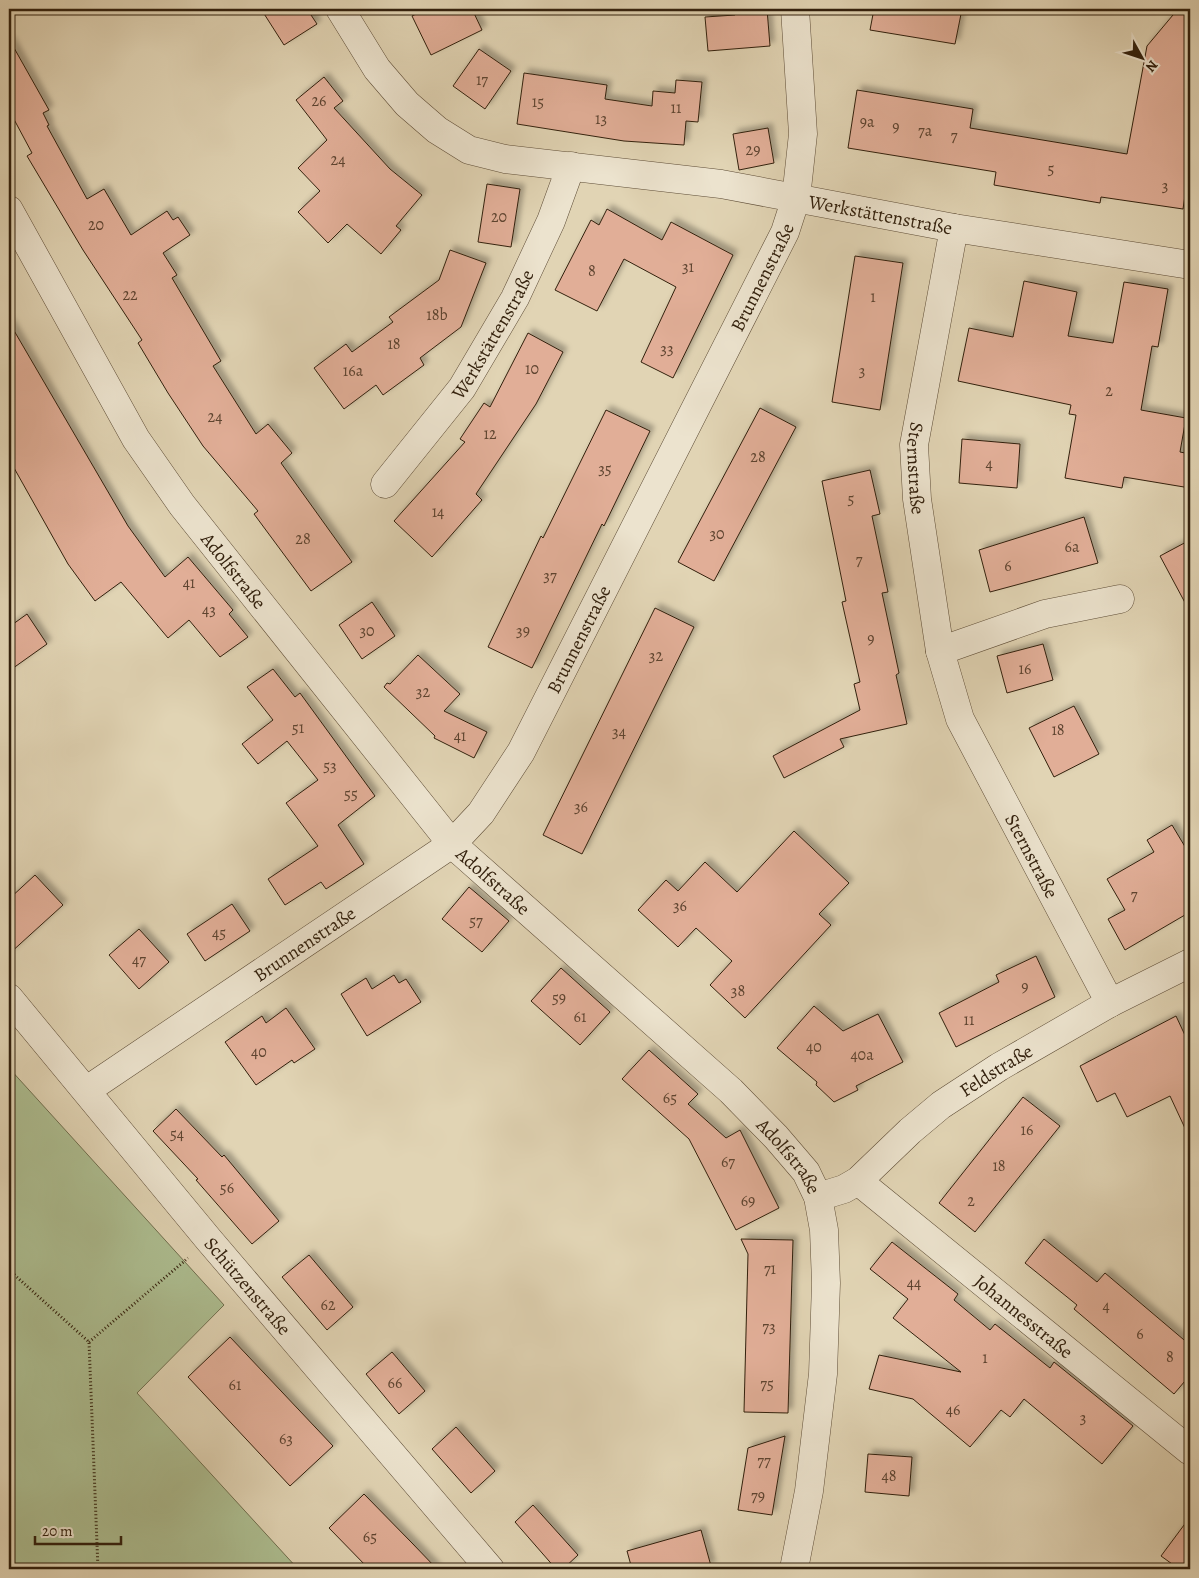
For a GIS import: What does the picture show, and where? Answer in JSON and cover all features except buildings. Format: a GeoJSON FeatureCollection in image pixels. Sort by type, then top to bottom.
{"type":"FeatureCollection","features":[{"type":"Feature","properties":{"kind":"street","name":"Werkstättenstraße"},"geometry":{"type":"LineString","coordinates":[[340,9],[378,69],[407,104],[437,130],[469,150],[505,159],[721,184],[954,228],[1190,265]]}},
{"type":"Feature","properties":{"kind":"street","name":"Brunnenstraße"},"geometry":{"type":"LineString","coordinates":[[87,1090],[452,844],[481,813],[521,752],[785,232],[796,198],[803,134],[795,9]]}},
{"type":"Feature","properties":{"kind":"street","name":"Werkstättenstraße"},"geometry":{"type":"LineString","coordinates":[[385,484],[462,388],[515,298],[551,221],[571,166]]}},
{"type":"Feature","properties":{"kind":"street","name":"Adolfstraße"},"geometry":{"type":"LineString","coordinates":[[9,210],[136,438],[172,490],[269,616],[452,844],[515,897],[731,1091],[776,1137],[806,1172],[818,1197],[824,1230],[826,1283],[823,1374],[809,1491],[794,1569]]}},
{"type":"Feature","properties":{"kind":"street","name":"Sternstraße"},"geometry":{"type":"LineString","coordinates":[[954,228],[914,445],[917,499],[940,651],[960,719],[1110,1003]]}},
{"type":"Feature","properties":{"kind":"street"},"geometry":{"type":"LineString","coordinates":[[940,651],[1045,614],[1120,599]]}},
{"type":"Feature","properties":{"kind":"street","name":"Feldstraße"},"geometry":{"type":"LineString","coordinates":[[818,1197],[844,1189],[858,1181],[910,1131],[941,1105],[999,1067],[1110,1003],[1190,963]]}},
{"type":"Feature","properties":{"kind":"street","name":"Schützenstraße"},"geometry":{"type":"LineString","coordinates":[[9,998],[87,1090],[209,1240],[490,1569]]}},
{"type":"Feature","properties":{"kind":"street","name":"Johannesstraße"},"geometry":{"type":"LineString","coordinates":[[858,1181],[1190,1450]]}},
{"type":"Feature","properties":{"kind":"path"},"geometry":{"type":"LineString","coordinates":[[89,1342],[209,1240]]}},
{"type":"Feature","properties":{"kind":"path"},"geometry":{"type":"LineString","coordinates":[[9,1270],[89,1342],[98,1569]]}},
{"type":"Feature","properties":{"kind":"green space"},"geometry":{"type":"Polygon","coordinates":[[[9,1068],[224,1305],[137,1393],[298,1569],[9,1569],[9,1068]]]}}]}
